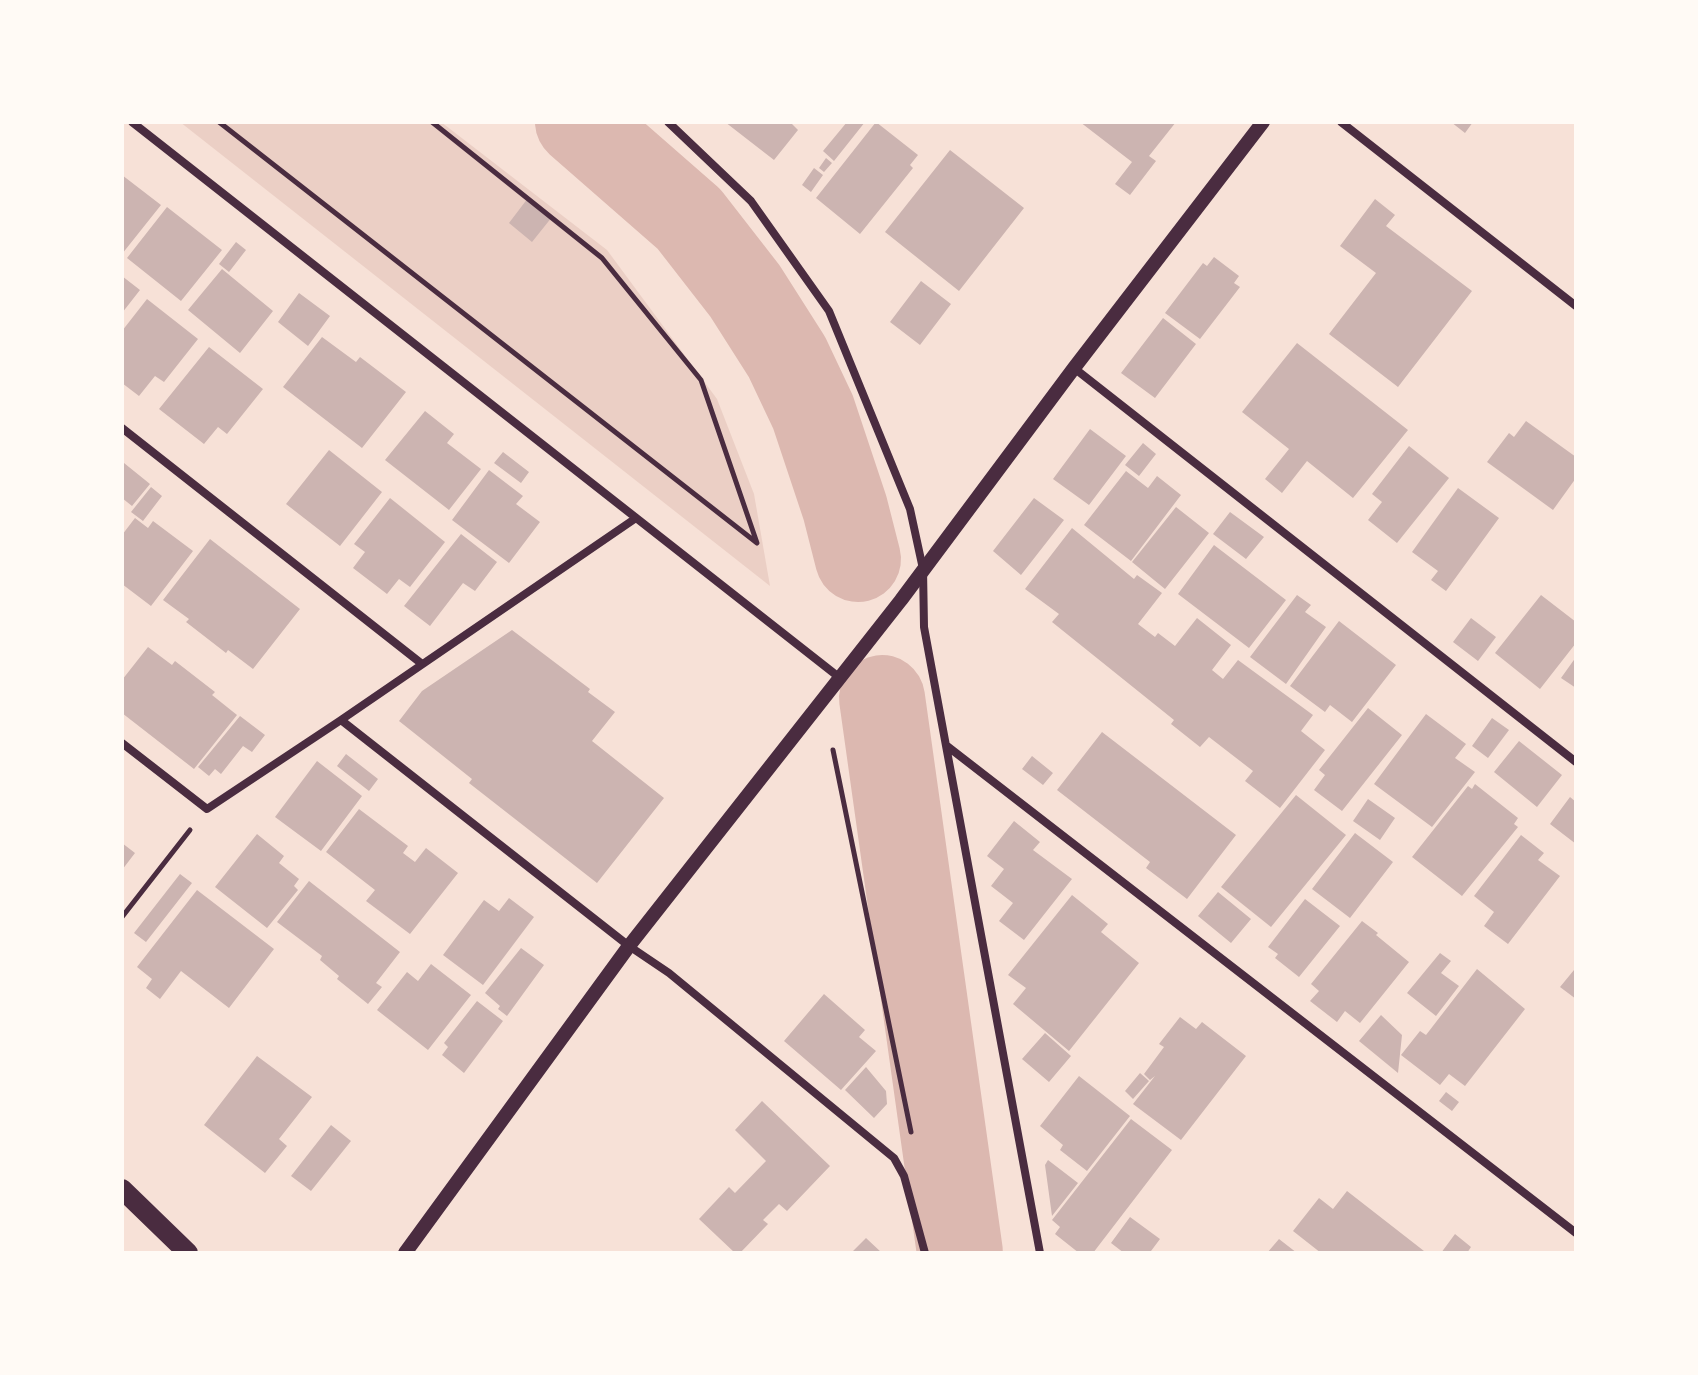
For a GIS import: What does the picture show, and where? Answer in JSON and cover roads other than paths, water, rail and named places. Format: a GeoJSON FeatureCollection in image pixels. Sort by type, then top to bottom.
{"type":"FeatureCollection","features":[{"type":"Feature","properties":{"kind":"main road"},"geometry":{"type":"LineString","coordinates":[[122,1189],[188,1253]]}},
{"type":"Feature","properties":{"kind":"street"},"geometry":{"type":"LineString","coordinates":[[132,122],[842,677]]}},
{"type":"Feature","properties":{"kind":"street"},"geometry":{"type":"LineString","coordinates":[[668,122],[751,201],[829,311],[910,509],[923,569],[924,627],[1040,1253]]}},
{"type":"Feature","properties":{"kind":"street"},"geometry":{"type":"LineString","coordinates":[[405,1253],[629,946],[842,677],[1263,122]]}},
{"type":"Feature","properties":{"kind":"street"},"geometry":{"type":"LineString","coordinates":[[1341,122],[1576,306]]}},
{"type":"Feature","properties":{"kind":"street"},"geometry":{"type":"LineString","coordinates":[[1074,368],[1576,762]]}},
{"type":"Feature","properties":{"kind":"street"},"geometry":{"type":"LineString","coordinates":[[122,428],[422,664]]}},
{"type":"Feature","properties":{"kind":"street"},"geometry":{"type":"LineString","coordinates":[[122,743],[207,809],[636,518]]}},
{"type":"Feature","properties":{"kind":"street"},"geometry":{"type":"LineString","coordinates":[[341,720],[629,946],[669,973],[894,1158],[904,1176],[925,1253]]}},
{"type":"Feature","properties":{"kind":"street"},"geometry":{"type":"LineString","coordinates":[[946,746],[1576,1233]]}},
{"type":"Feature","properties":{"kind":"waterway"},"geometry":{"type":"LineString","coordinates":[[578,122],[689,219],[745,291],[787,357],[813,412],[845,508],[858,559]]}},
{"type":"Feature","properties":{"kind":"waterway"},"geometry":{"type":"LineString","coordinates":[[882,698],[960,1253]]}}]}
